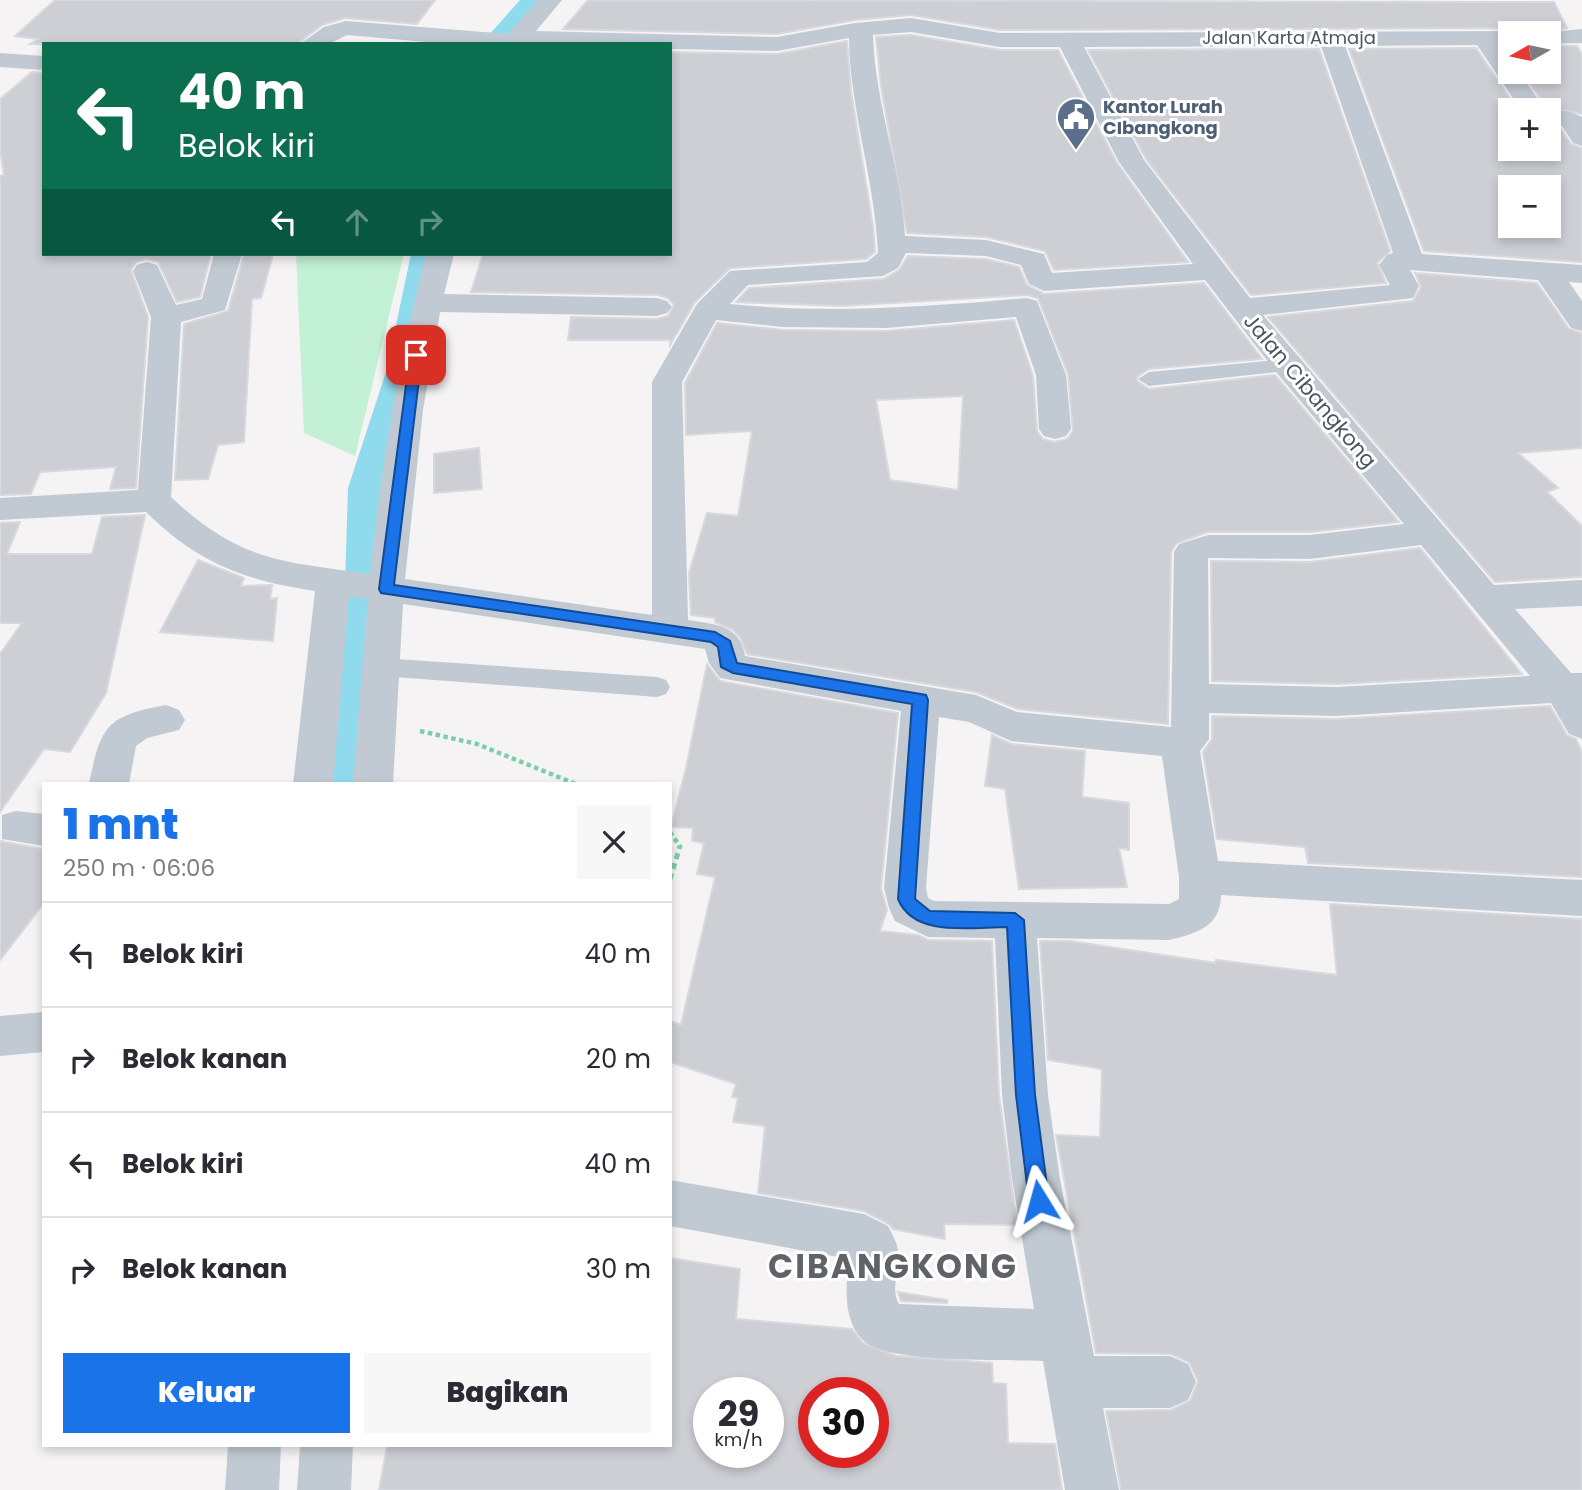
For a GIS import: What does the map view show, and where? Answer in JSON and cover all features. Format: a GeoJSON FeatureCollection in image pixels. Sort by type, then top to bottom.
{"type":"FeatureCollection","features":[{"type":"Feature","properties":{"kind":"street"},"geometry":{"type":"LineString","coordinates":[[512,42],[550,0]]}},
{"type":"Feature","properties":{"kind":"street","name":"Jalan Karta Atmaja"},"geometry":{"type":"LineString","coordinates":[[672,43],[777,44],[911,25],[975,38],[1498,38]]}},
{"type":"Feature","properties":{"kind":"street","name":"Jalan Karta Atmaja"},"geometry":{"type":"LineString","coordinates":[[315,42],[332,32],[346,28],[512,42]]}},
{"type":"Feature","properties":{"kind":"street"},"geometry":{"type":"LineString","coordinates":[[670,629],[667,382],[707,310],[740,277],[873,270],[888,262],[892,244],[888,197],[873,132],[861,30]]}},
{"type":"Feature","properties":{"kind":"street"},"geometry":{"type":"LineString","coordinates":[[1561,37],[1582,36]]}},
{"type":"Feature","properties":{"kind":"street","name":"Jalan Cibangkong"},"geometry":{"type":"LineString","coordinates":[[1067,38],[1132,162],[1213,271],[1287,365],[1483,598],[1572,687],[1582,724]]}},
{"type":"Feature","properties":{"kind":"street"},"geometry":{"type":"LineString","coordinates":[[1330,38],[1410,260]]}},
{"type":"Feature","properties":{"kind":"street"},"geometry":{"type":"LineString","coordinates":[[1484,38],[1525,98]]}},
{"type":"Feature","properties":{"kind":"street"},"geometry":{"type":"LineString","coordinates":[[0,60],[42,63]]}},
{"type":"Feature","properties":{"kind":"street"},"geometry":{"type":"LineString","coordinates":[[1561,118],[1572,120],[1582,138]]}},
{"type":"Feature","properties":{"kind":"street"},"geometry":{"type":"LineString","coordinates":[[892,244],[1011,252],[1034,260],[1044,282],[1213,271]]}},
{"type":"Feature","properties":{"kind":"street"},"geometry":{"type":"LineString","coordinates":[[166,317],[211,307],[216,303],[228,256]]}},
{"type":"Feature","properties":{"kind":"street"},"geometry":{"type":"LineString","coordinates":[[313,782],[440,256]]}},
{"type":"Feature","properties":{"kind":"street"},"geometry":{"type":"LineString","coordinates":[[1242,308],[1403,292],[1405,286],[1392,264],[1410,260],[1582,274]]}},
{"type":"Feature","properties":{"kind":"street"},"geometry":{"type":"LineString","coordinates":[[147,271],[166,317],[154,500]]}},
{"type":"Feature","properties":{"kind":"street"},"geometry":{"type":"LineString","coordinates":[[1547,271],[1582,322]]}},
{"type":"Feature","properties":{"kind":"street"},"geometry":{"type":"LineString","coordinates":[[429,303],[657,307]]}},
{"type":"Feature","properties":{"kind":"street"},"geometry":{"type":"LineString","coordinates":[[707,310],[783,318],[886,319],[1027,307],[1051,375],[1055,429]]}},
{"type":"Feature","properties":{"kind":"street"},"geometry":{"type":"LineString","coordinates":[[0,509],[154,500],[200,543],[271,572],[360,587],[670,629],[720,639],[727,650],[728,665],[742,670],[976,709],[1011,726],[1179,743],[1190,739],[1191,552],[1198,547],[1211,546],[1276,550],[1327,548],[1428,532]]}},
{"type":"Feature","properties":{"kind":"street"},"geometry":{"type":"LineString","coordinates":[[360,587],[382,667],[373,782]]}},
{"type":"Feature","properties":{"kind":"street"},"geometry":{"type":"LineString","coordinates":[[1483,598],[1582,593]]}},
{"type":"Feature","properties":{"kind":"street"},"geometry":{"type":"LineString","coordinates":[[1190,697],[1288,704],[1361,702],[1572,687]]}},
{"type":"Feature","properties":{"kind":"street"},"geometry":{"type":"LineString","coordinates":[[920,700],[905,888],[910,908],[928,919],[1169,922],[1188,918],[1200,906],[1200,877],[1179,743]]}},
{"type":"Feature","properties":{"kind":"street"},"geometry":{"type":"LineString","coordinates":[[109,782],[119,741],[130,726],[166,720]]}},
{"type":"Feature","properties":{"kind":"street"},"geometry":{"type":"LineString","coordinates":[[1200,877],[1582,898]]}},
{"type":"Feature","properties":{"kind":"street"},"geometry":{"type":"LineString","coordinates":[[1015,920],[1025,1095],[1046,1245],[1092,1490]]}},
{"type":"Feature","properties":{"kind":"street"},"geometry":{"type":"LineString","coordinates":[[0,1036],[42,1032]]}},
{"type":"Feature","properties":{"kind":"street"},"geometry":{"type":"LineString","coordinates":[[672,1203],[864,1238],[871,1243],[874,1252],[872,1314],[880,1324],[1068,1359],[1170,1382]]}},
{"type":"Feature","properties":{"kind":"street"},"geometry":{"type":"LineString","coordinates":[[252,1490],[255,1447]]}},
{"type":"Feature","properties":{"kind":"street"},"geometry":{"type":"LineString","coordinates":[[324,1490],[327,1447]]}},
{"type":"Feature","properties":{"kind":"lane"},"geometry":{"type":"LineString","coordinates":[[1149,379],[1287,365]]}},
{"type":"Feature","properties":{"kind":"lane"},"geometry":{"type":"LineString","coordinates":[[382,667],[657,687]]}},
{"type":"Feature","properties":{"kind":"path"},"geometry":{"type":"LineString","coordinates":[[378,723],[477,744],[571,782]]}},
{"type":"Feature","properties":{"kind":"path"},"geometry":{"type":"LineString","coordinates":[[672,835],[681,848],[672,873]]}},
{"type":"Feature","properties":{"kind":"shaded area"},"geometry":{"type":"Polygon","coordinates":[[[1033,0],[1403,0],[1349,4],[1033,0]]]}},
{"type":"Feature","properties":{"kind":"shaded area"},"geometry":{"type":"Polygon","coordinates":[[[1403,0],[1526,0],[1527,2],[1403,0]]]}},
{"type":"Feature","properties":{"kind":"green space"},"geometry":{"type":"Polygon","coordinates":[[[296,256],[404,256],[355,456],[304,433],[296,256]]]}},
{"type":"Feature","properties":{"kind":"building"},"geometry":{"type":"Polygon","coordinates":[[[55,0],[435,0],[417,24],[345,18],[322,25],[300,42],[30,44],[38,39],[15,36],[55,0]]]}},
{"type":"Feature","properties":{"kind":"building"},"geometry":{"type":"Polygon","coordinates":[[[588,0],[1554,2],[1567,28],[1561,29],[1561,21],[1498,21],[1498,28],[1000,30],[911,15],[855,20],[777,34],[563,29],[588,0]]]}},
{"type":"Feature","properties":{"kind":"building"},"geometry":{"type":"Polygon","coordinates":[[[911,35],[1000,50],[1058,50],[1117,163],[1188,262],[1054,270],[1045,251],[986,237],[907,233],[881,86],[876,37],[911,35]]]}},
{"type":"Feature","properties":{"kind":"building"},"geometry":{"type":"Polygon","coordinates":[[[847,41],[851,92],[873,226],[875,252],[866,259],[730,268],[695,302],[670,345],[670,340],[568,340],[571,317],[657,319],[668,316],[674,305],[668,298],[658,295],[471,292],[482,256],[672,256],[672,52],[777,54],[847,41]]]}},
{"type":"Feature","properties":{"kind":"building"},"geometry":{"type":"Polygon","coordinates":[[[1561,46],[1577,46],[1582,54],[1582,114],[1561,110],[1561,98],[1540,98],[1530,84],[1561,84],[1561,46]]]}},
{"type":"Feature","properties":{"kind":"building"},"geometry":{"type":"Polygon","coordinates":[[[1476,48],[1510,98],[1498,98],[1498,161],[1561,161],[1561,129],[1571,144],[1582,148],[1582,262],[1424,251],[1349,49],[1476,48]]]}},
{"type":"Feature","properties":{"kind":"building"},"geometry":{"type":"Polygon","coordinates":[[[1319,49],[1390,251],[1377,263],[1386,283],[1251,295],[1146,159],[1088,50],[1319,49]]]}},
{"type":"Feature","properties":{"kind":"building"},"geometry":{"type":"Polygon","coordinates":[[[32,72],[42,73],[42,256],[210,256],[200,297],[177,302],[158,262],[146,259],[136,262],[131,270],[148,317],[136,488],[110,489],[116,467],[40,472],[31,494],[0,495],[0,176],[4,175],[0,150],[0,99],[32,72]]]}},
{"type":"Feature","properties":{"kind":"building"},"geometry":{"type":"Polygon","coordinates":[[[243,256],[272,256],[261,298],[252,299],[244,442],[218,445],[208,479],[175,480],[184,324],[228,311],[243,256]]]}},
{"type":"Feature","properties":{"kind":"building"},"geometry":{"type":"Polygon","coordinates":[[[908,256],[986,259],[1019,267],[1027,285],[1044,294],[1204,283],[1262,359],[1149,369],[1137,377],[1137,381],[1149,389],[1275,375],[1399,522],[1310,532],[1208,532],[1177,543],[1171,552],[1168,724],[1018,709],[976,692],[747,654],[740,637],[733,630],[715,622],[715,618],[691,615],[689,573],[707,513],[738,516],[752,431],[686,435],[685,383],[717,323],[783,330],[886,331],[1014,320],[1033,376],[1037,431],[1043,439],[1054,442],[1067,439],[1073,431],[1068,374],[1038,298],[1027,295],[842,306],[736,302],[749,288],[883,279],[899,270],[908,256]],[[963,396],[876,400],[890,480],[958,490],[963,396]]]}},
{"type":"Feature","properties":{"kind":"building"},"geometry":{"type":"Polygon","coordinates":[[[1415,273],[1537,283],[1569,329],[1582,333],[1582,448],[1518,453],[1558,488],[1547,492],[1582,526],[1582,577],[1495,582],[1268,317],[1413,301],[1421,287],[1415,273]]]}},
{"type":"Feature","properties":{"kind":"building"},"geometry":{"type":"Polygon","coordinates":[[[479,448],[482,489],[434,493],[434,454],[479,448]]]}},
{"type":"Feature","properties":{"kind":"building"},"geometry":{"type":"Polygon","coordinates":[[[145,515],[106,693],[70,752],[44,749],[0,812],[0,654],[22,623],[0,623],[0,523],[20,522],[7,554],[92,554],[102,517],[145,515]]]}},
{"type":"Feature","properties":{"kind":"building"},"geometry":{"type":"Polygon","coordinates":[[[1420,548],[1522,674],[1337,684],[1212,681],[1211,561],[1310,562],[1420,548]]]}},
{"type":"Feature","properties":{"kind":"building"},"geometry":{"type":"Polygon","coordinates":[[[198,560],[244,578],[241,586],[272,585],[270,599],[277,598],[273,641],[160,632],[198,560]]]}},
{"type":"Feature","properties":{"kind":"building"},"geometry":{"type":"Polygon","coordinates":[[[707,664],[720,681],[898,713],[881,888],[887,910],[880,931],[918,935],[928,940],[992,941],[999,1095],[1017,1225],[944,1224],[945,1239],[893,1229],[889,1224],[864,1211],[758,1193],[765,1126],[733,1122],[738,1098],[732,1097],[736,1084],[672,1063],[672,1022],[681,1025],[715,877],[697,874],[704,843],[692,841],[693,828],[672,827],[707,664]]]}},
{"type":"Feature","properties":{"kind":"building"},"geometry":{"type":"Polygon","coordinates":[[[1550,706],[1567,735],[1576,739],[1582,752],[1582,877],[1308,863],[1305,847],[1217,839],[1203,752],[1212,739],[1212,716],[1337,719],[1550,706]]]}},
{"type":"Feature","properties":{"kind":"building"},"geometry":{"type":"Polygon","coordinates":[[[992,735],[1011,744],[1085,751],[1082,797],[1129,803],[1129,850],[1119,848],[1127,887],[1019,889],[1005,789],[985,786],[992,735]]]}},
{"type":"Feature","properties":{"kind":"building"},"geometry":{"type":"Polygon","coordinates":[[[0,841],[42,849],[42,906],[0,960],[0,841]]]}},
{"type":"Feature","properties":{"kind":"building"},"geometry":{"type":"Polygon","coordinates":[[[1330,904],[1582,919],[1582,1490],[1121,1490],[1106,1411],[1171,1410],[1190,1401],[1198,1381],[1189,1362],[1171,1354],[1096,1353],[1056,1135],[1100,1137],[1102,1069],[1048,1060],[1040,941],[1070,941],[1216,963],[1216,960],[1337,975],[1330,904]]]}},
{"type":"Feature","properties":{"kind":"building"},"geometry":{"type":"Polygon","coordinates":[[[672,1258],[740,1269],[736,1319],[852,1329],[863,1343],[897,1356],[992,1363],[993,1383],[1006,1384],[1008,1443],[1055,1444],[1062,1490],[379,1490],[387,1447],[672,1447],[672,1258]]]}},
{"type":"Feature","properties":{"kind":"building"},"geometry":{"type":"Polygon","coordinates":[[[898,1292],[947,1300],[947,1303],[901,1301],[898,1292]]]}},
{"type":"Feature","properties":{"kind":"waterway"},"geometry":{"type":"LineString","coordinates":[[498,42],[535,0]]}},
{"type":"Feature","properties":{"kind":"waterway"},"geometry":{"type":"LineString","coordinates":[[351,782],[365,650],[368,488],[405,372],[428,256]]}},
{"type":"Feature","properties":{"kind":"place","name":"Kantor Lurah CIbangkong"},"geometry":{"type":"Point","coordinates":[1076,151]}},
{"type":"Feature","properties":{"kind":"district","name":"CIBANGKONG"},"geometry":{"type":"Point","coordinates":[893,1266]}},
{"type":"Feature","properties":{"kind":"route"},"geometry":{"type":"LineString","coordinates":[[416,355],[387,589],[715,637],[725,645],[727,663],[733,668],[920,700],[906,899],[910,908],[928,919],[1015,920],[1025,1095],[1039,1201]]}}]}
